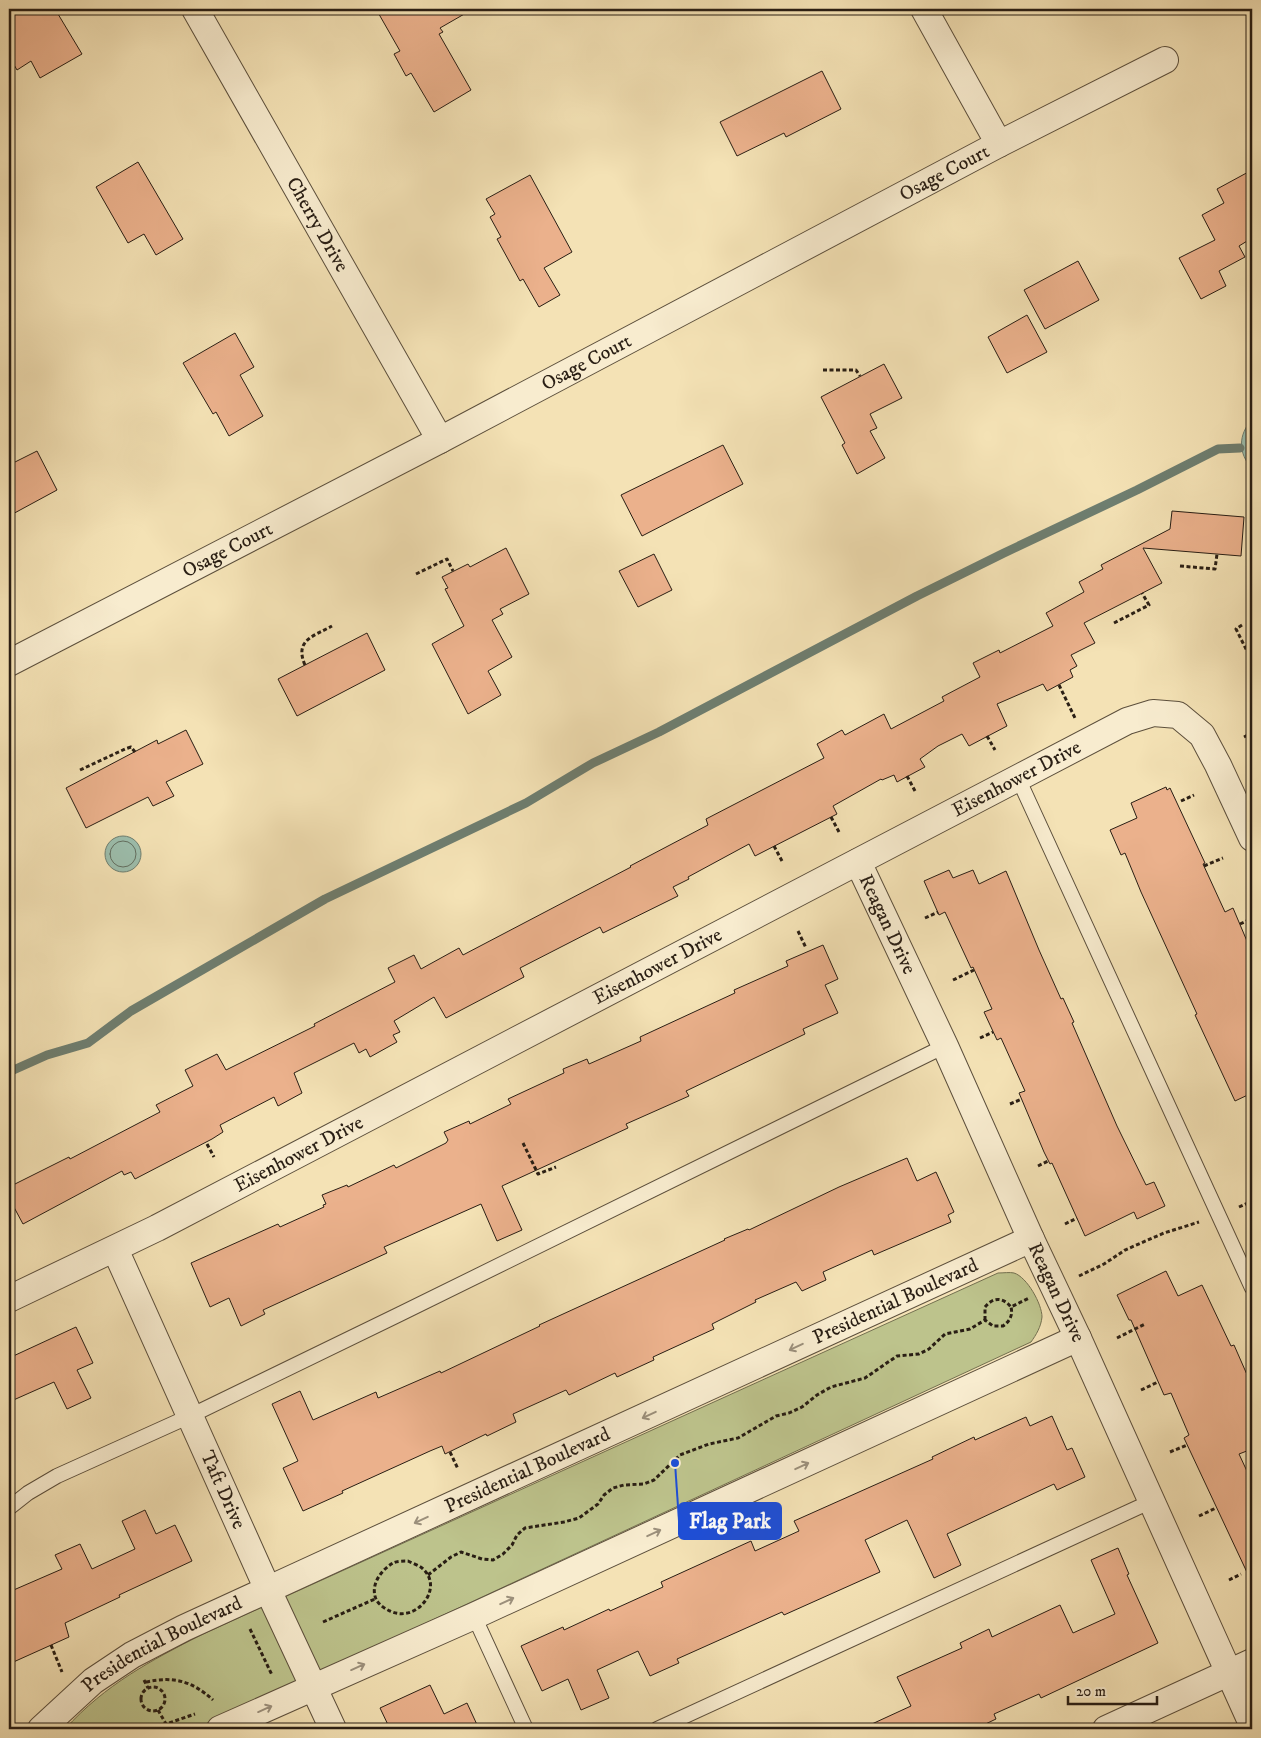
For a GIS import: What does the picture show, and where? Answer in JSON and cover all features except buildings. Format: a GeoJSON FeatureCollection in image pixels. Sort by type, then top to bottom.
{"type":"FeatureCollection","features":[{"type":"Feature","properties":{"kind":"street","name":"Cherry Drive"},"geometry":{"type":"LineString","coordinates":[[195,9],[440,440]]}},
{"type":"Feature","properties":{"kind":"street"},"geometry":{"type":"LineString","coordinates":[[924,9],[999,144]]}},
{"type":"Feature","properties":{"kind":"street","name":"Osage Court"},"geometry":{"type":"LineString","coordinates":[[9,663],[440,440],[999,144],[1165,60]]}},
{"type":"Feature","properties":{"kind":"street","name":"Eisenhower Drive"},"geometry":{"type":"LineString","coordinates":[[9,1298],[115,1249],[1126,721],[1153,713],[1178,714],[1202,735],[1252,838]]}},
{"type":"Feature","properties":{"kind":"street","name":"Reagan Drive"},"geometry":{"type":"LineString","coordinates":[[858,862],[945,1046],[1252,1724]]}},
{"type":"Feature","properties":{"kind":"street","name":"Presidential Boulevard"},"geometry":{"type":"LineString","coordinates":[[41,1729],[93,1682],[132,1655],[184,1628],[1031,1239]]}},
{"type":"Feature","properties":{"kind":"street","name":"Taft Drive"},"geometry":{"type":"LineString","coordinates":[[115,1249],[268,1590],[333,1729]]}},
{"type":"Feature","properties":{"kind":"street"},"geometry":{"type":"LineString","coordinates":[[214,1715],[314,1688],[1078,1338]]}},
{"type":"Feature","properties":{"kind":"street"},"geometry":{"type":"LineString","coordinates":[[1106,1729],[1252,1662]]}},
{"type":"Feature","properties":{"kind":"lane"},"geometry":{"type":"LineString","coordinates":[[1018,778],[1252,1288]]}},
{"type":"Feature","properties":{"kind":"lane"},"geometry":{"type":"LineString","coordinates":[[9,1508],[28,1493],[57,1476],[190,1416],[945,1046]]}},
{"type":"Feature","properties":{"kind":"lane"},"geometry":{"type":"LineString","coordinates":[[657,1729],[1152,1502]]}},
{"type":"Feature","properties":{"kind":"lane"},"geometry":{"type":"LineString","coordinates":[[474,1616],[526,1729]]}},
{"type":"Feature","properties":{"kind":"path"},"geometry":{"type":"LineString","coordinates":[[823,370],[856,370],[860,376]]}},
{"type":"Feature","properties":{"kind":"path"},"geometry":{"type":"LineString","coordinates":[[1180,566],[1215,569],[1216,554]]}},
{"type":"Feature","properties":{"kind":"path"},"geometry":{"type":"LineString","coordinates":[[416,574],[447,559],[454,571]]}},
{"type":"Feature","properties":{"kind":"path"},"geometry":{"type":"LineString","coordinates":[[1114,623],[1149,605],[1142,593]]}},
{"type":"Feature","properties":{"kind":"path"},"geometry":{"type":"LineString","coordinates":[[305,665],[301,655],[302,646],[308,639],[332,626]]}},
{"type":"Feature","properties":{"kind":"path"},"geometry":{"type":"LineString","coordinates":[[1242,626],[1236,629],[1252,661]]}},
{"type":"Feature","properties":{"kind":"path"},"geometry":{"type":"LineString","coordinates":[[1059,684],[1087,742]]}},
{"type":"Feature","properties":{"kind":"path"},"geometry":{"type":"LineString","coordinates":[[1244,737],[1252,733]]}},
{"type":"Feature","properties":{"kind":"path"},"geometry":{"type":"LineString","coordinates":[[987,736],[995,750]]}},
{"type":"Feature","properties":{"kind":"path"},"geometry":{"type":"LineString","coordinates":[[80,770],[125,749],[131,748],[135,752]]}},
{"type":"Feature","properties":{"kind":"path"},"geometry":{"type":"LineString","coordinates":[[907,776],[915,791]]}},
{"type":"Feature","properties":{"kind":"path"},"geometry":{"type":"LineString","coordinates":[[1181,801],[1194,795]]}},
{"type":"Feature","properties":{"kind":"path"},"geometry":{"type":"LineString","coordinates":[[831,817],[839,832]]}},
{"type":"Feature","properties":{"kind":"path"},"geometry":{"type":"LineString","coordinates":[[774,846],[782,861]]}},
{"type":"Feature","properties":{"kind":"path"},"geometry":{"type":"LineString","coordinates":[[1204,866],[1223,858]]}},
{"type":"Feature","properties":{"kind":"path"},"geometry":{"type":"LineString","coordinates":[[925,918],[938,912]]}},
{"type":"Feature","properties":{"kind":"path"},"geometry":{"type":"LineString","coordinates":[[1240,924],[1251,919]]}},
{"type":"Feature","properties":{"kind":"path"},"geometry":{"type":"LineString","coordinates":[[798,931],[806,948]]}},
{"type":"Feature","properties":{"kind":"path"},"geometry":{"type":"LineString","coordinates":[[954,980],[974,970]]}},
{"type":"Feature","properties":{"kind":"path"},"geometry":{"type":"LineString","coordinates":[[980,1038],[993,1032]]}},
{"type":"Feature","properties":{"kind":"path"},"geometry":{"type":"LineString","coordinates":[[1010,1104],[1022,1099]]}},
{"type":"Feature","properties":{"kind":"path"},"geometry":{"type":"LineString","coordinates":[[523,1143],[538,1174],[556,1167]]}},
{"type":"Feature","properties":{"kind":"path"},"geometry":{"type":"LineString","coordinates":[[208,1144],[214,1157]]}},
{"type":"Feature","properties":{"kind":"path"},"geometry":{"type":"LineString","coordinates":[[1038,1166],[1048,1161]]}},
{"type":"Feature","properties":{"kind":"path"},"geometry":{"type":"LineString","coordinates":[[1074,1278],[1104,1264],[1126,1250],[1164,1233],[1219,1215],[1252,1201]]}},
{"type":"Feature","properties":{"kind":"path"},"geometry":{"type":"LineString","coordinates":[[1065,1224],[1077,1218]]}},
{"type":"Feature","properties":{"kind":"path"},"geometry":{"type":"LineString","coordinates":[[1011,1307],[1037,1295]]}},
{"type":"Feature","properties":{"kind":"path"},"geometry":{"type":"LineString","coordinates":[[995,1299],[1004,1300],[1011,1307],[1012,1315],[1010,1320],[1003,1326],[993,1326],[986,1320],[985,1308],[991,1301],[995,1299]]}},
{"type":"Feature","properties":{"kind":"path"},"geometry":{"type":"LineString","coordinates":[[428,1575],[451,1556],[461,1552],[482,1559],[493,1560],[512,1545],[517,1535],[525,1528],[578,1518],[598,1504],[604,1495],[613,1488],[624,1484],[644,1484],[654,1480],[680,1455],[709,1444],[738,1438],[776,1416],[789,1413],[802,1406],[831,1387],[865,1378],[897,1356],[919,1354],[929,1349],[946,1334],[970,1328],[986,1320]]}},
{"type":"Feature","properties":{"kind":"path"},"geometry":{"type":"LineString","coordinates":[[1117,1338],[1145,1324]]}},
{"type":"Feature","properties":{"kind":"path"},"geometry":{"type":"LineString","coordinates":[[1141,1390],[1158,1382]]}},
{"type":"Feature","properties":{"kind":"path"},"geometry":{"type":"LineString","coordinates":[[1170,1452],[1187,1445]]}},
{"type":"Feature","properties":{"kind":"path"},"geometry":{"type":"LineString","coordinates":[[450,1452],[458,1468]]}},
{"type":"Feature","properties":{"kind":"path"},"geometry":{"type":"LineString","coordinates":[[1199,1516],[1216,1508]]}},
{"type":"Feature","properties":{"kind":"path"},"geometry":{"type":"LineString","coordinates":[[408,1561],[421,1568],[428,1575],[431,1586],[427,1598],[419,1609],[406,1615],[394,1613],[384,1609],[376,1599],[375,1584],[381,1573],[394,1562],[408,1561]]}},
{"type":"Feature","properties":{"kind":"path"},"geometry":{"type":"LineString","coordinates":[[1228,1580],[1241,1574]]}},
{"type":"Feature","properties":{"kind":"path"},"geometry":{"type":"LineString","coordinates":[[323,1622],[376,1599]]}},
{"type":"Feature","properties":{"kind":"path"},"geometry":{"type":"LineString","coordinates":[[248,1626],[273,1677],[265,1681]]}},
{"type":"Feature","properties":{"kind":"path"},"geometry":{"type":"LineString","coordinates":[[51,1645],[65,1679]]}},
{"type":"Feature","properties":{"kind":"path"},"geometry":{"type":"LineString","coordinates":[[148,1688],[144,1680],[175,1680],[193,1684],[202,1690],[214,1715],[166,1724],[158,1710]]}},
{"type":"Feature","properties":{"kind":"path"},"geometry":{"type":"LineString","coordinates":[[152,1686],[160,1688],[164,1694],[164,1705],[158,1710],[146,1709],[141,1702],[142,1694],[148,1688],[152,1686]]}},
{"type":"Feature","properties":{"kind":"green space"},"geometry":{"type":"Polygon","coordinates":[[[998,1273],[1012,1273],[1019,1276],[1029,1285],[1037,1298],[1042,1317],[1031,1342],[226,1716],[193,1729],[65,1729],[96,1699],[113,1686],[147,1664],[203,1634],[998,1273]]]}},
{"type":"Feature","properties":{"kind":"water"},"geometry":{"type":"Polygon","coordinates":[[[1252,420],[1252,468],[1244,457],[1242,438],[1244,431],[1252,420]]]}},
{"type":"Feature","properties":{"kind":"water"},"geometry":{"type":"Polygon","coordinates":[[[123,836],[130,837],[136,841],[140,847],[140,861],[136,867],[130,871],[123,872],[116,871],[110,867],[106,861],[105,854],[106,847],[110,841],[116,837],[123,836]]]}},
{"type":"Feature","properties":{"kind":"waterway"},"geometry":{"type":"LineString","coordinates":[[9,1072],[47,1055],[88,1043],[131,1011],[325,899],[526,803],[593,763],[659,732],[917,596],[1218,449],[1240,448]]}},
{"type":"Feature","properties":{"kind":"place","name":"Flag Park"},"geometry":{"type":"Point","coordinates":[675,1463]}}]}
